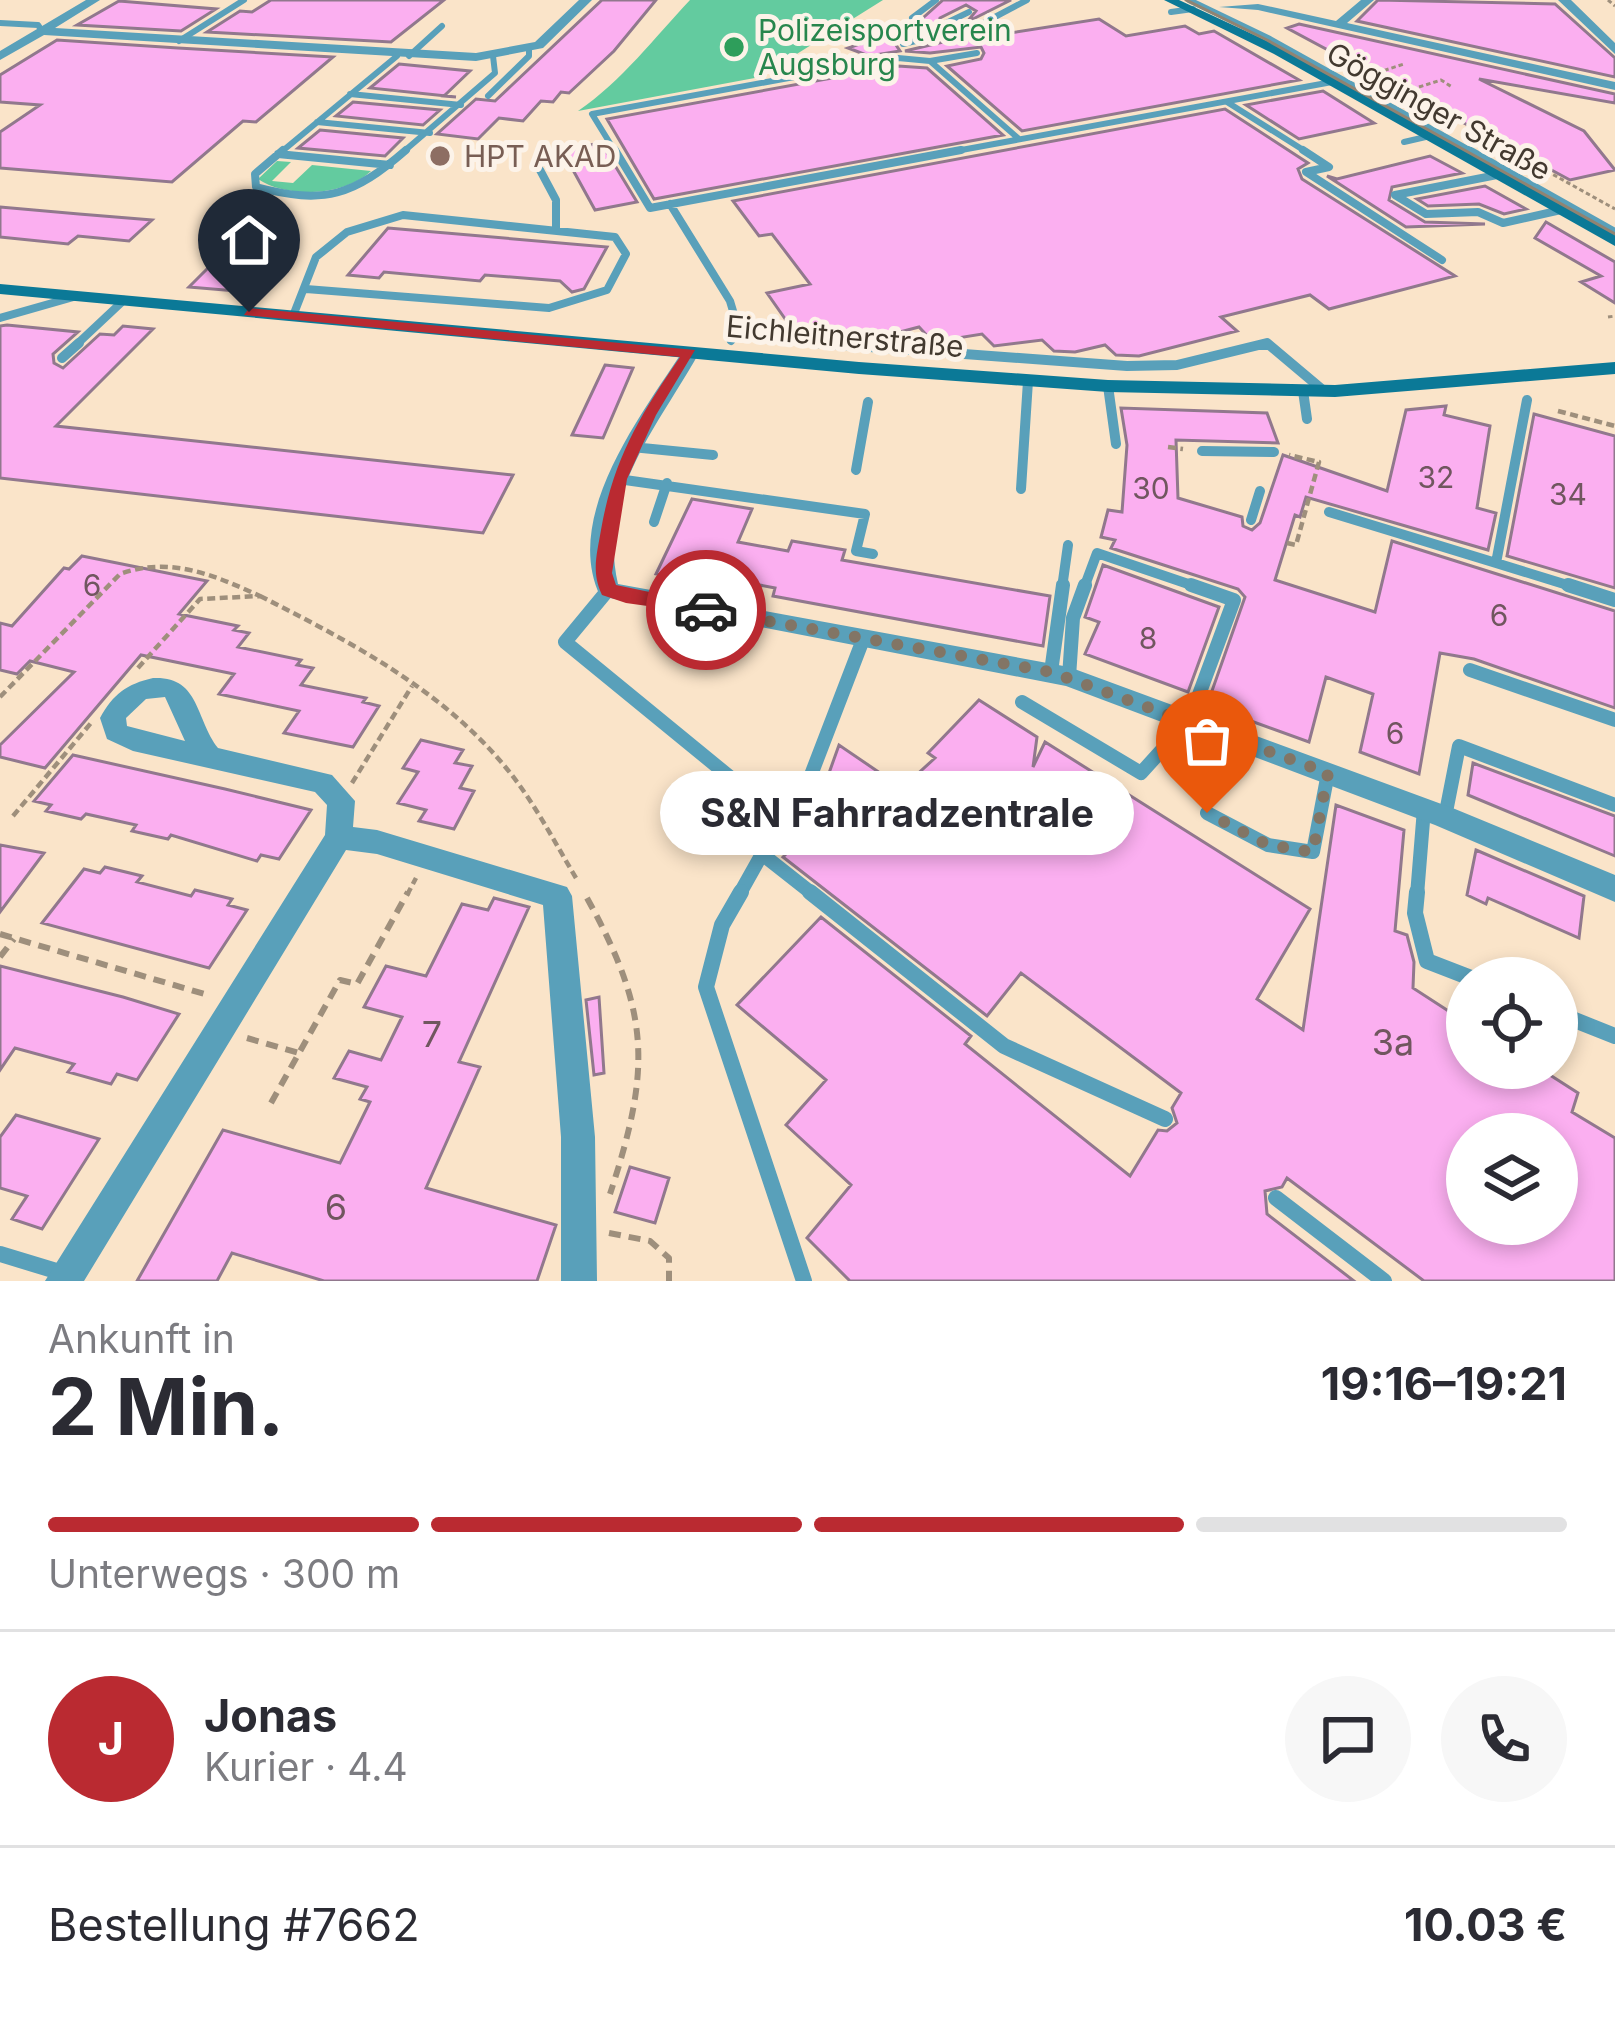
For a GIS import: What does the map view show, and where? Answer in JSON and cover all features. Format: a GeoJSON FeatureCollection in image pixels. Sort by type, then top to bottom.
{"type":"FeatureCollection","features":[{"type":"Feature","properties":{"kind":"main road","name":"Gögginger Straße"},"geometry":{"type":"LineString","coordinates":[[1215,2],[1615,232]]}},
{"type":"Feature","properties":{"kind":"main road","name":"Gögginger Straße"},"geometry":{"type":"LineString","coordinates":[[1170,6],[1191,4],[1562,210],[1615,232]]}},
{"type":"Feature","properties":{"kind":"main road","name":"Eichleitnerstraße"},"geometry":{"type":"LineString","coordinates":[[0,290],[1108,386],[1314,391],[1615,368]]}},
{"type":"Feature","properties":{"kind":"street"},"geometry":{"type":"LineString","coordinates":[[0,56],[94,0]]}},
{"type":"Feature","properties":{"kind":"street"},"geometry":{"type":"LineString","coordinates":[[40,28],[403,56],[494,56],[548,40],[586,0]]}},
{"type":"Feature","properties":{"kind":"street"},"geometry":{"type":"LineString","coordinates":[[1337,26],[1367,0]]}},
{"type":"Feature","properties":{"kind":"street"},"geometry":{"type":"LineString","coordinates":[[1564,0],[1615,50]]}},
{"type":"Feature","properties":{"kind":"street"},"geometry":{"type":"LineString","coordinates":[[1215,2],[1258,7],[1615,86]]}},
{"type":"Feature","properties":{"kind":"street"},"geometry":{"type":"LineString","coordinates":[[689,353],[618,479],[604,548],[608,590],[1060,675],[1190,719],[1435,813],[1615,889]]}},
{"type":"Feature","properties":{"kind":"street"},"geometry":{"type":"LineString","coordinates":[[65,1277],[339,837],[341,801],[323,782],[207,753]]}},
{"type":"Feature","properties":{"kind":"street"},"geometry":{"type":"LineString","coordinates":[[339,837],[377,842],[556,896],[578,1137],[579,1281]]}},
{"type":"Feature","properties":{"kind":"lane"},"geometry":{"type":"LineString","coordinates":[[179,40],[244,0]]}},
{"type":"Feature","properties":{"kind":"lane"},"geometry":{"type":"LineString","coordinates":[[912,18],[936,0]]}},
{"type":"Feature","properties":{"kind":"lane"},"geometry":{"type":"LineString","coordinates":[[904,44],[976,27],[1027,0]]}},
{"type":"Feature","properties":{"kind":"lane"},"geometry":{"type":"LineString","coordinates":[[1191,4],[1270,39],[1615,232]]}},
{"type":"Feature","properties":{"kind":"lane"},"geometry":{"type":"LineString","coordinates":[[944,24],[964,14]]}},
{"type":"Feature","properties":{"kind":"lane"},"geometry":{"type":"LineString","coordinates":[[3,23],[23,16]]}},
{"type":"Feature","properties":{"kind":"lane"},"geometry":{"type":"LineString","coordinates":[[3,23],[40,28]]}},
{"type":"Feature","properties":{"kind":"lane"},"geometry":{"type":"LineString","coordinates":[[442,26],[431,40],[350,94],[278,154],[255,175],[256,187],[322,195],[348,193],[392,166],[495,73],[494,56]]}},
{"type":"Feature","properties":{"kind":"lane"},"geometry":{"type":"LineString","coordinates":[[140,38],[153,29]]}},
{"type":"Feature","properties":{"kind":"lane"},"geometry":{"type":"LineString","coordinates":[[488,96],[529,56],[529,49]]}},
{"type":"Feature","properties":{"kind":"lane"},"geometry":{"type":"LineString","coordinates":[[977,53],[930,61],[898,58],[593,112],[592,117],[650,208],[1332,82]]}},
{"type":"Feature","properties":{"kind":"lane"},"geometry":{"type":"LineString","coordinates":[[930,61],[1019,140]]}},
{"type":"Feature","properties":{"kind":"lane"},"geometry":{"type":"LineString","coordinates":[[350,94],[460,105]]}},
{"type":"Feature","properties":{"kind":"lane"},"geometry":{"type":"LineString","coordinates":[[1226,101],[1329,167],[1306,172],[1442,260]]}},
{"type":"Feature","properties":{"kind":"lane"},"geometry":{"type":"LineString","coordinates":[[316,122],[430,133]]}},
{"type":"Feature","properties":{"kind":"lane"},"geometry":{"type":"LineString","coordinates":[[1404,142],[1430,136]]}},
{"type":"Feature","properties":{"kind":"lane"},"geometry":{"type":"LineString","coordinates":[[278,154],[392,166]]}},
{"type":"Feature","properties":{"kind":"lane"},"geometry":{"type":"LineString","coordinates":[[540,170],[556,200],[556,228]]}},
{"type":"Feature","properties":{"kind":"lane"},"geometry":{"type":"LineString","coordinates":[[1497,175],[1395,196],[1426,214],[1478,212],[1503,223],[1562,210]]}},
{"type":"Feature","properties":{"kind":"lane"},"geometry":{"type":"LineString","coordinates":[[670,204],[730,301],[735,336],[1127,366],[1177,365],[1267,343],[1314,391],[1306,419]]}},
{"type":"Feature","properties":{"kind":"lane"},"geometry":{"type":"LineString","coordinates":[[293,316],[306,290],[305,275],[316,257],[347,232],[403,215],[615,237],[626,254],[607,290],[549,308],[306,290]]}},
{"type":"Feature","properties":{"kind":"lane"},"geometry":{"type":"LineString","coordinates":[[0,318],[77,296]]}},
{"type":"Feature","properties":{"kind":"lane"},"geometry":{"type":"LineString","coordinates":[[62,358],[124,300]]}},
{"type":"Feature","properties":{"kind":"lane"},"geometry":{"type":"LineString","coordinates":[[1021,489],[1028,381]]}},
{"type":"Feature","properties":{"kind":"lane"},"geometry":{"type":"LineString","coordinates":[[1108,386],[1116,444]]}},
{"type":"Feature","properties":{"kind":"lane"},"geometry":{"type":"LineString","coordinates":[[1496,563],[1527,400]]}},
{"type":"Feature","properties":{"kind":"lane"},"geometry":{"type":"LineString","coordinates":[[856,470],[868,402]]}},
{"type":"Feature","properties":{"kind":"lane"},"geometry":{"type":"LineString","coordinates":[[632,447],[713,455]]}},
{"type":"Feature","properties":{"kind":"lane"},"geometry":{"type":"LineString","coordinates":[[1202,452],[1274,452]]}},
{"type":"Feature","properties":{"kind":"lane"},"geometry":{"type":"LineString","coordinates":[[618,479],[865,514],[856,551],[872,554]]}},
{"type":"Feature","properties":{"kind":"lane"},"geometry":{"type":"LineString","coordinates":[[654,523],[667,483]]}},
{"type":"Feature","properties":{"kind":"lane"},"geometry":{"type":"LineString","coordinates":[[1250,520],[1260,491]]}},
{"type":"Feature","properties":{"kind":"lane"},"geometry":{"type":"LineString","coordinates":[[1329,512],[1615,600]]}},
{"type":"Feature","properties":{"kind":"lane"},"geometry":{"type":"LineString","coordinates":[[1060,675],[1068,545]]}},
{"type":"Feature","properties":{"kind":"lane"},"geometry":{"type":"LineString","coordinates":[[1022,702],[1141,773],[1190,719],[1234,600],[1097,554],[1073,618],[1060,675]]}},
{"type":"Feature","properties":{"kind":"lane"},"geometry":{"type":"LineString","coordinates":[[608,590],[565,642],[791,827]]}},
{"type":"Feature","properties":{"kind":"lane"},"geometry":{"type":"LineString","coordinates":[[804,1281],[706,987],[722,925],[762,854],[791,827],[864,638]]}},
{"type":"Feature","properties":{"kind":"lane"},"geometry":{"type":"LineString","coordinates":[[1470,670],[1615,720]]}},
{"type":"Feature","properties":{"kind":"lane"},"geometry":{"type":"LineString","coordinates":[[1446,968],[1427,961],[1415,913],[1435,813],[1459,746],[1615,805]]}},
{"type":"Feature","properties":{"kind":"lane"},"geometry":{"type":"LineString","coordinates":[[1207,813],[1268,845],[1313,852],[1328,773]]}},
{"type":"Feature","properties":{"kind":"lane"},"geometry":{"type":"LineString","coordinates":[[762,854],[1004,1046],[1165,1119]]}},
{"type":"Feature","properties":{"kind":"lane"},"geometry":{"type":"LineString","coordinates":[[1578,1021],[1615,1036]]}},
{"type":"Feature","properties":{"kind":"lane"},"geometry":{"type":"LineString","coordinates":[[1276,1198],[1384,1281]]}},
{"type":"Feature","properties":{"kind":"lane"},"geometry":{"type":"LineString","coordinates":[[0,1254],[65,1277]]}},
{"type":"Feature","properties":{"kind":"path"},"geometry":{"type":"LineString","coordinates":[[1608,0],[1615,6]]}},
{"type":"Feature","properties":{"kind":"path"},"geometry":{"type":"LineString","coordinates":[[1370,75],[1404,64]]}},
{"type":"Feature","properties":{"kind":"path"},"geometry":{"type":"LineString","coordinates":[[1419,87],[1441,80],[1452,87]]}},
{"type":"Feature","properties":{"kind":"path"},"geometry":{"type":"LineString","coordinates":[[1558,411],[1615,426]]}},
{"type":"Feature","properties":{"kind":"path"},"geometry":{"type":"LineString","coordinates":[[1274,452],[1319,462],[1296,545],[1287,543]]}},
{"type":"Feature","properties":{"kind":"path"},"geometry":{"type":"LineString","coordinates":[[0,697],[120,574],[135,567],[163,564],[207,572],[260,596],[200,599],[190,605],[133,673]]}},
{"type":"Feature","properties":{"kind":"path"},"geometry":{"type":"LineString","coordinates":[[341,801],[412,686]]}},
{"type":"Feature","properties":{"kind":"path"},"geometry":{"type":"LineString","coordinates":[[14,816],[103,709]]}},
{"type":"Feature","properties":{"kind":"path"},"geometry":{"type":"LineString","coordinates":[[271,1103],[340,980],[357,984],[428,858]]}},
{"type":"Feature","properties":{"kind":"path"},"geometry":{"type":"LineString","coordinates":[[0,934],[227,1016],[299,1053]]}},
{"type":"Feature","properties":{"kind":"path"},"geometry":{"type":"LineString","coordinates":[[0,957],[14,939]]}},
{"type":"Feature","properties":{"kind":"path"},"geometry":{"type":"LineString","coordinates":[[610,1233],[650,1241],[669,1258],[669,1281]]}},
{"type":"Feature","properties":{"kind":"green space","name":"Polizeisportverein Augsburg"},"geometry":{"type":"Polygon","coordinates":[[[690,0],[883,0],[760,77],[578,111],[624,72],[690,0]]]}},
{"type":"Feature","properties":{"kind":"green space"},"geometry":{"type":"Polygon","coordinates":[[[277,161],[291,162],[272,181],[293,183],[312,165],[371,171],[346,186],[300,192],[258,179],[277,161]]]}},
{"type":"Feature","properties":{"kind":"building"},"geometry":{"type":"Polygon","coordinates":[[[271,0],[444,0],[391,42],[207,32],[240,11],[252,12],[271,0]]]}},
{"type":"Feature","properties":{"kind":"building"},"geometry":{"type":"Polygon","coordinates":[[[602,0],[656,0],[614,51],[569,93],[561,92],[553,102],[541,101],[523,121],[499,118],[478,139],[437,134],[476,99],[495,101],[602,0]]]}},
{"type":"Feature","properties":{"kind":"building"},"geometry":{"type":"Polygon","coordinates":[[[943,0],[1011,0],[967,22],[976,11],[966,5],[940,18],[938,28],[899,38],[900,51],[869,56],[848,48],[915,25],[943,0]]]}},
{"type":"Feature","properties":{"kind":"building"},"geometry":{"type":"Polygon","coordinates":[[[1378,0],[1555,4],[1615,58],[1615,77],[1357,21],[1378,0]]]}},
{"type":"Feature","properties":{"kind":"building"},"geometry":{"type":"Polygon","coordinates":[[[119,1],[216,9],[181,31],[77,25],[119,1]]]}},
{"type":"Feature","properties":{"kind":"building"},"geometry":{"type":"Polygon","coordinates":[[[1099,19],[1126,36],[1185,26],[1199,34],[1214,31],[1299,80],[1022,131],[947,66],[981,59],[981,47],[905,51],[977,34],[972,39],[1099,19]]]}},
{"type":"Feature","properties":{"kind":"building"},"geometry":{"type":"Polygon","coordinates":[[[1299,24],[1615,94],[1615,103],[1479,79],[1584,131],[1615,170],[1570,180],[1287,28],[1299,24]]]}},
{"type":"Feature","properties":{"kind":"building"},"geometry":{"type":"Polygon","coordinates":[[[57,40],[333,57],[256,122],[243,121],[172,182],[0,168],[0,132],[40,105],[0,102],[0,75],[57,40]]]}},
{"type":"Feature","properties":{"kind":"building"},"geometry":{"type":"Polygon","coordinates":[[[399,64],[470,71],[444,96],[370,88],[399,64]]]}},
{"type":"Feature","properties":{"kind":"building"},"geometry":{"type":"Polygon","coordinates":[[[898,66],[927,68],[1003,135],[654,199],[607,119],[898,66]]]}},
{"type":"Feature","properties":{"kind":"building"},"geometry":{"type":"Polygon","coordinates":[[[1323,91],[1374,123],[1299,139],[1246,105],[1323,91]]]}},
{"type":"Feature","properties":{"kind":"building"},"geometry":{"type":"Polygon","coordinates":[[[353,102],[440,110],[423,125],[336,116],[353,102]]]}},
{"type":"Feature","properties":{"kind":"building"},"geometry":{"type":"Polygon","coordinates":[[[1225,109],[1308,163],[1298,169],[1302,179],[1455,276],[1329,309],[1310,295],[1221,317],[1237,331],[1139,356],[1116,355],[1105,345],[1054,351],[1042,340],[994,346],[982,334],[933,342],[919,327],[877,338],[831,334],[826,329],[795,333],[767,293],[810,284],[772,234],[759,236],[733,201],[1225,109]]]}},
{"type":"Feature","properties":{"kind":"building"},"geometry":{"type":"Polygon","coordinates":[[[320,130],[403,138],[385,156],[298,148],[320,130]]]}},
{"type":"Feature","properties":{"kind":"building"},"geometry":{"type":"Polygon","coordinates":[[[601,143],[637,202],[595,210],[562,150],[601,143]]]}},
{"type":"Feature","properties":{"kind":"building"},"geometry":{"type":"Polygon","coordinates":[[[1430,156],[1462,173],[1392,187],[1389,200],[1425,222],[1485,224],[1406,227],[1327,176],[1337,179],[1430,156]]]}},
{"type":"Feature","properties":{"kind":"building"},"geometry":{"type":"Polygon","coordinates":[[[1485,186],[1526,209],[1504,214],[1479,204],[1428,206],[1417,199],[1485,186]]]}},
{"type":"Feature","properties":{"kind":"building"},"geometry":{"type":"Polygon","coordinates":[[[0,207],[152,220],[129,241],[78,236],[68,244],[0,237],[0,207]]]}},
{"type":"Feature","properties":{"kind":"building"},"geometry":{"type":"Polygon","coordinates":[[[1546,222],[1615,262],[1615,303],[1581,282],[1601,276],[1535,238],[1546,222]]]}},
{"type":"Feature","properties":{"kind":"building"},"geometry":{"type":"Polygon","coordinates":[[[388,228],[607,247],[584,289],[572,292],[560,281],[485,275],[480,281],[384,272],[379,278],[348,275],[388,228]]]}},
{"type":"Feature","properties":{"kind":"building"},"geometry":{"type":"Polygon","coordinates":[[[262,248],[272,266],[248,292],[189,287],[210,266],[246,269],[238,255],[262,248]]]}},
{"type":"Feature","properties":{"kind":"building"},"geometry":{"type":"Polygon","coordinates":[[[0,326],[78,332],[53,354],[54,363],[63,368],[100,334],[114,335],[123,326],[153,329],[56,426],[513,475],[483,533],[0,478],[0,326]]]}},
{"type":"Feature","properties":{"kind":"building"},"geometry":{"type":"Polygon","coordinates":[[[605,365],[633,368],[603,438],[572,435],[605,365]]]}},
{"type":"Feature","properties":{"kind":"building"},"geometry":{"type":"Polygon","coordinates":[[[1446,406],[1444,415],[1490,426],[1477,508],[1496,513],[1488,550],[1306,497],[1300,517],[1295,515],[1275,580],[1375,612],[1392,541],[1615,611],[1615,708],[1474,659],[1440,653],[1419,774],[1360,752],[1373,694],[1326,677],[1309,742],[1207,705],[1245,597],[1238,589],[1111,548],[1115,540],[1101,537],[1108,510],[1122,512],[1127,445],[1121,408],[1267,413],[1278,443],[1176,440],[1178,498],[1242,517],[1243,526],[1252,530],[1260,523],[1283,455],[1387,491],[1406,410],[1446,406]]]}},
{"type":"Feature","properties":{"kind":"building"},"geometry":{"type":"Polygon","coordinates":[[[1534,414],[1615,436],[1615,588],[1507,556],[1534,414]]]}},
{"type":"Feature","properties":{"kind":"building"},"geometry":{"type":"Polygon","coordinates":[[[692,499],[752,509],[738,542],[788,551],[792,541],[845,550],[842,560],[1050,596],[1043,646],[773,596],[775,588],[723,578],[721,586],[656,574],[692,499]]]}},
{"type":"Feature","properties":{"kind":"building"},"geometry":{"type":"Polygon","coordinates":[[[82,556],[207,581],[179,614],[238,626],[234,630],[249,633],[238,647],[301,660],[297,665],[313,668],[301,685],[366,698],[363,702],[379,706],[353,747],[284,733],[299,711],[219,694],[234,674],[141,655],[45,768],[0,757],[0,745],[74,672],[30,661],[17,674],[0,670],[0,623],[12,626],[64,568],[69,569],[82,556]]]}},
{"type":"Feature","properties":{"kind":"building"},"geometry":{"type":"Polygon","coordinates":[[[1103,565],[1219,607],[1188,692],[1085,654],[1099,622],[1085,617],[1103,565]]]}},
{"type":"Feature","properties":{"kind":"building"},"geometry":{"type":"Polygon","coordinates":[[[979,700],[1037,737],[1033,767],[1045,742],[1310,909],[1257,999],[1303,1030],[1336,805],[1404,830],[1395,931],[1407,935],[1414,962],[1413,988],[1446,1009],[1446,1089],[1572,1089],[1578,1093],[1574,1113],[1446,1113],[1446,1245],[1578,1245],[1578,1116],[1615,1138],[1615,1281],[1424,1281],[1287,1178],[1282,1187],[1265,1191],[1267,1214],[1354,1281],[850,1281],[807,1238],[851,1185],[786,1125],[826,1080],[737,1005],[821,917],[971,1036],[965,1044],[1130,1176],[1158,1130],[1167,1131],[1177,1123],[1172,1108],[1181,1093],[1021,973],[987,1016],[783,857],[828,812],[818,804],[839,745],[902,788],[935,758],[928,753],[979,700]]]}},
{"type":"Feature","properties":{"kind":"building"},"geometry":{"type":"Polygon","coordinates":[[[421,740],[463,750],[455,763],[472,766],[460,788],[474,791],[454,829],[419,821],[426,810],[398,803],[418,772],[403,768],[421,740]]]}},
{"type":"Feature","properties":{"kind":"building"},"geometry":{"type":"Polygon","coordinates":[[[73,755],[311,810],[279,859],[261,855],[257,861],[171,835],[168,839],[132,831],[136,825],[46,811],[51,805],[34,801],[73,755]]]}},
{"type":"Feature","properties":{"kind":"building"},"geometry":{"type":"Polygon","coordinates":[[[1473,763],[1615,816],[1615,856],[1468,795],[1473,763]]]}},
{"type":"Feature","properties":{"kind":"building"},"geometry":{"type":"Polygon","coordinates":[[[0,845],[44,853],[0,912],[0,845]]]}},
{"type":"Feature","properties":{"kind":"building"},"geometry":{"type":"Polygon","coordinates":[[[1476,850],[1584,896],[1579,938],[1488,898],[1486,904],[1467,895],[1476,850]]]}},
{"type":"Feature","properties":{"kind":"building"},"geometry":{"type":"Polygon","coordinates":[[[105,867],[142,876],[137,882],[191,896],[195,890],[232,899],[228,905],[247,910],[209,968],[42,923],[84,869],[100,873],[105,867]]]}},
{"type":"Feature","properties":{"kind":"building"},"geometry":{"type":"Polygon","coordinates":[[[494,898],[529,907],[459,1062],[480,1067],[426,1188],[556,1225],[537,1281],[324,1281],[232,1253],[217,1281],[137,1281],[223,1130],[340,1163],[370,1102],[360,1099],[367,1087],[334,1078],[349,1051],[381,1060],[402,1017],[364,1007],[386,966],[426,976],[462,904],[488,910],[494,898]]]}},
{"type":"Feature","properties":{"kind":"building"},"geometry":{"type":"Polygon","coordinates":[[[0,966],[179,1014],[137,1080],[117,1074],[111,1084],[68,1072],[74,1064],[15,1048],[0,1070],[0,966]]]}},
{"type":"Feature","properties":{"kind":"building"},"geometry":{"type":"Polygon","coordinates":[[[599,997],[604,1073],[594,1075],[586,1000],[599,997]]]}},
{"type":"Feature","properties":{"kind":"building"},"geometry":{"type":"Polygon","coordinates":[[[16,1115],[99,1139],[42,1229],[12,1219],[27,1196],[0,1188],[0,1137],[16,1115]]]}},
{"type":"Feature","properties":{"kind":"building"},"geometry":{"type":"Polygon","coordinates":[[[630,1167],[669,1178],[655,1223],[615,1212],[630,1167]]]}},
{"type":"Feature","properties":{"kind":"tram line"},"geometry":{"type":"LineString","coordinates":[[1186,0],[1267,40],[1615,234]]}},
{"type":"Feature","properties":{"kind":"way so far"},"geometry":{"type":"LineString","coordinates":[[706,610],[1051,672],[1328,773],[1313,852],[1268,845],[1207,813]]}},
{"type":"Feature","properties":{"kind":"place","name":"Polizeisportverein Augsburg"},"geometry":{"type":"Point","coordinates":[734,47]}},
{"type":"Feature","properties":{"kind":"place","name":"HPT AKAD"},"geometry":{"type":"Point","coordinates":[440,156]}},
{"type":"Feature","properties":{"kind":"place","name":"S&N Fahrradzentrale"},"geometry":{"type":"Point","coordinates":[1207,813]}},
{"type":"Feature","properties":{"kind":"route"},"geometry":{"type":"LineString","coordinates":[[249,312],[689,353],[648,415],[618,479],[603,573],[608,590],[706,610]]}}]}
